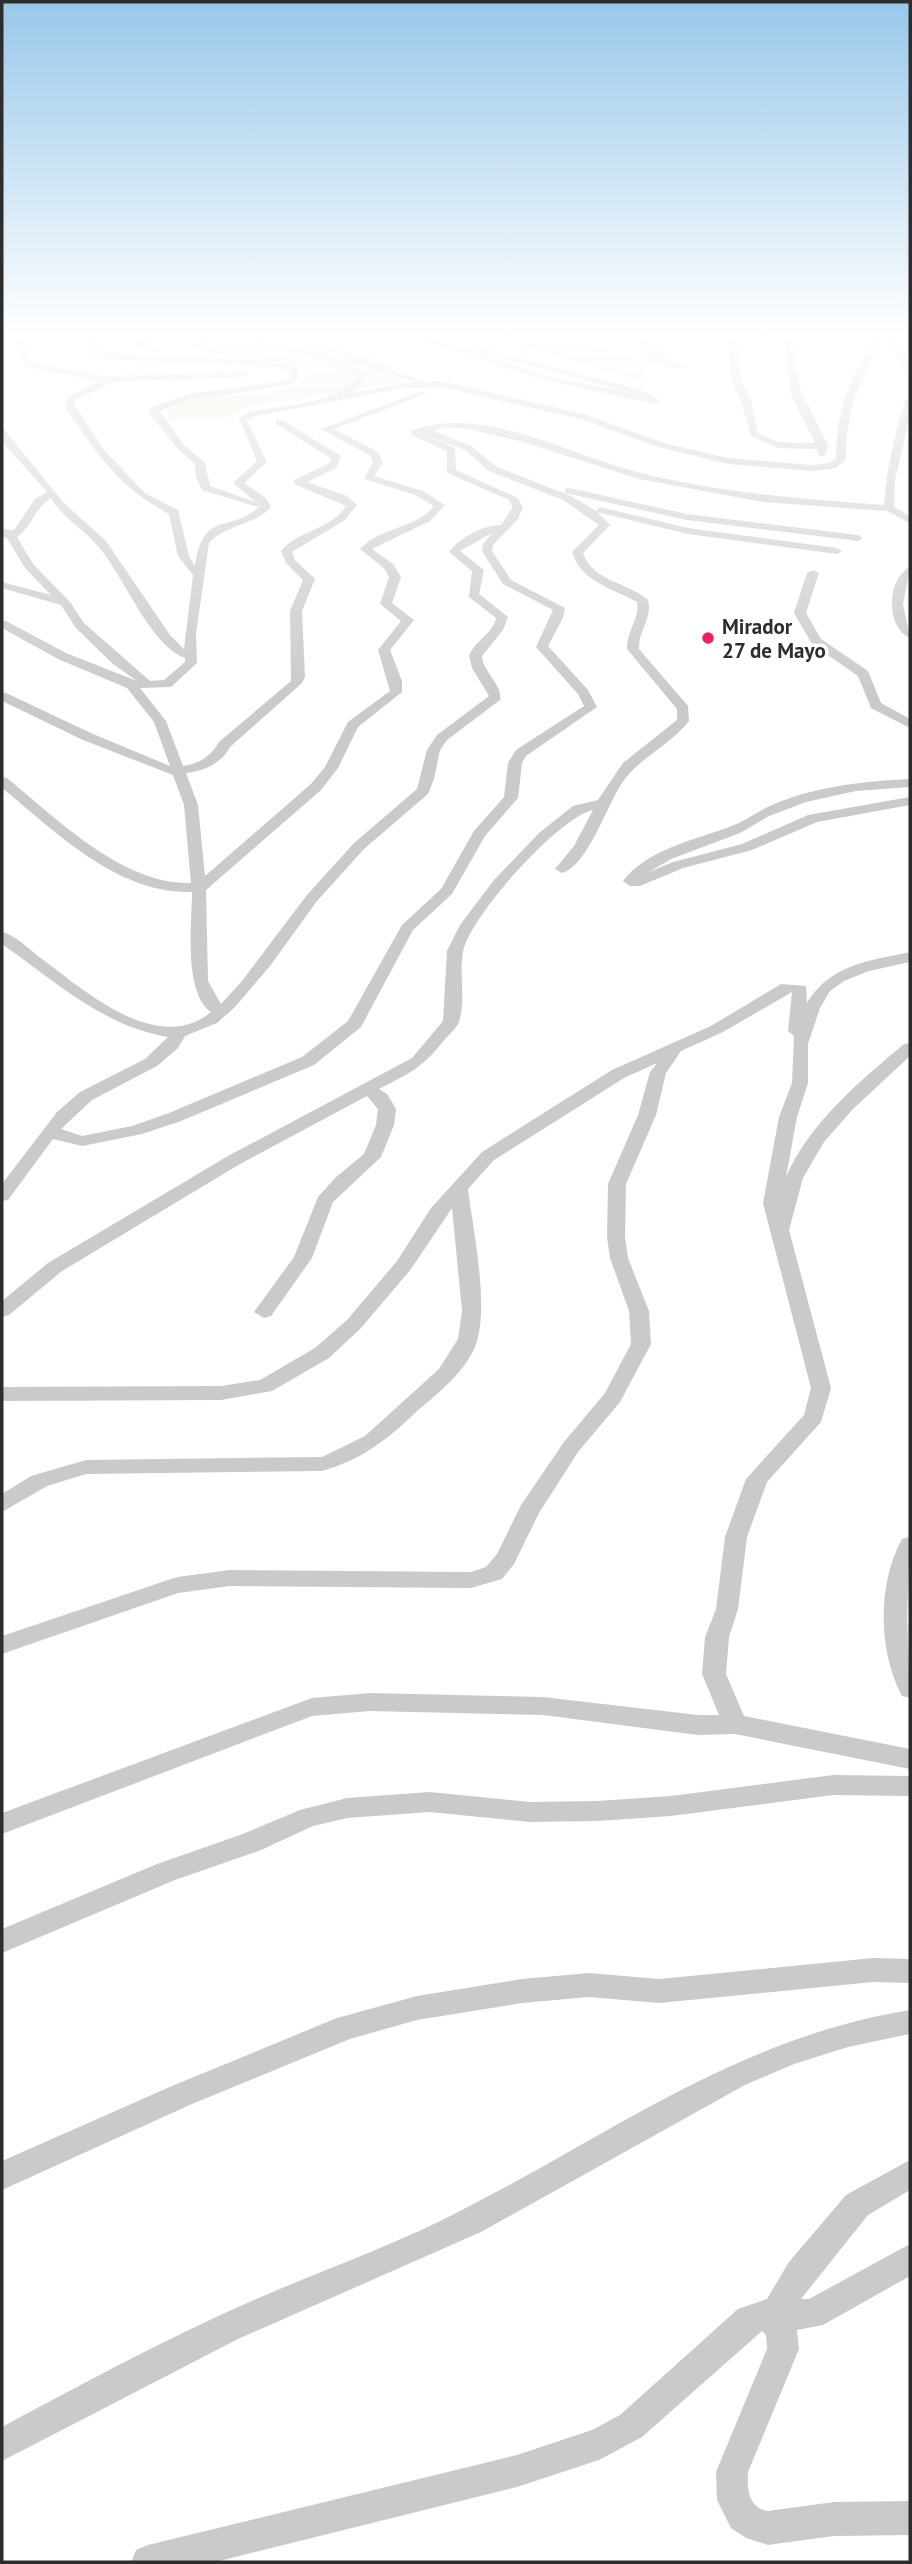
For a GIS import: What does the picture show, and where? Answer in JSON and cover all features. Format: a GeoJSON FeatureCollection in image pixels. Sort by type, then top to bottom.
{"type":"FeatureCollection","features":[{"type":"Feature","properties":{"kind":"street"},"geometry":{"type":"LineString","coordinates":[[22,458],[54,493],[60,505],[102,543],[128,586],[166,638],[182,653],[193,657]]}},
{"type":"Feature","properties":{"kind":"street"},"geometry":{"type":"LineString","coordinates":[[105,458],[141,495],[174,512],[183,550],[191,569],[199,573]]}},
{"type":"Feature","properties":{"kind":"street"},"geometry":{"type":"LineString","coordinates":[[194,458],[200,463],[201,477],[206,488],[265,509]]}},
{"type":"Feature","properties":{"kind":"street"},"geometry":{"type":"LineString","coordinates":[[260,458],[262,462],[237,483],[265,503],[265,509]]}},
{"type":"Feature","properties":{"kind":"street"},"geometry":{"type":"LineString","coordinates":[[2,696],[88,737],[178,772],[196,768],[219,755],[224,745],[296,683],[299,677],[296,611],[309,579],[290,561],[286,551],[292,544],[352,509],[349,501],[343,498],[298,482],[332,466],[336,458]]}},
{"type":"Feature","properties":{"kind":"street"},"geometry":{"type":"LineString","coordinates":[[2,781],[85,848],[146,882],[172,888],[207,885],[316,788],[331,768],[353,725],[396,692],[396,679],[385,658],[384,650],[408,620],[386,604],[395,582],[391,569],[365,549],[375,540],[432,514],[440,505],[419,493],[368,477],[378,462],[376,458]]}},
{"type":"Feature","properties":{"kind":"street"},"geometry":{"type":"LineString","coordinates":[[52,1132],[69,1140],[82,1140],[136,1130],[175,1117],[308,1061],[355,1024],[407,928],[447,891],[479,834],[511,798],[514,763],[521,753],[592,708],[584,693],[542,647],[543,639],[559,616],[559,608],[512,586],[487,551],[488,544],[518,507],[513,498],[452,471],[452,458]]}},
{"type":"Feature","properties":{"kind":"street"},"geometry":{"type":"LineString","coordinates":[[479,458],[493,469],[576,503],[632,521],[695,533],[837,551]]}},
{"type":"Feature","properties":{"kind":"street"},"geometry":{"type":"LineString","coordinates":[[577,458],[615,470],[710,491],[804,503],[889,508],[910,520]]}},
{"type":"Feature","properties":{"kind":"street"},"geometry":{"type":"LineString","coordinates":[[718,458],[776,467],[827,467],[841,458]]}},
{"type":"Feature","properties":{"kind":"street"},"geometry":{"type":"LineString","coordinates":[[822,458],[822,462],[827,467]]}},
{"type":"Feature","properties":{"kind":"street"},"geometry":{"type":"LineString","coordinates":[[889,508],[890,483],[896,458]]}},
{"type":"Feature","properties":{"kind":"street"},"geometry":{"type":"LineString","coordinates":[[534,484],[687,517],[858,538]]}},
{"type":"Feature","properties":{"kind":"street"},"geometry":{"type":"LineString","coordinates":[[54,493],[34,505],[19,532],[6,534],[29,566],[66,604],[80,625],[149,685]]}},
{"type":"Feature","properties":{"kind":"street"},"geometry":{"type":"LineString","coordinates":[[562,869],[587,840],[601,804],[628,765],[675,730],[684,716],[676,700],[633,649],[632,639],[645,611],[645,603],[596,576],[579,560],[578,552],[582,546],[605,528],[589,511],[576,503]]}},
{"type":"Feature","properties":{"kind":"street"},"geometry":{"type":"LineString","coordinates":[[2,624],[62,656],[131,685],[149,685],[172,680],[191,663],[193,657],[190,634],[206,538],[265,509]]}},
{"type":"Feature","properties":{"kind":"street"},"geometry":{"type":"LineString","coordinates":[[2,937],[113,1013],[150,1028],[179,1033],[221,1011],[246,990],[306,905],[361,844],[423,791],[429,781],[429,761],[442,737],[496,697],[494,688],[476,663],[475,654],[479,646],[491,639],[500,626],[502,617],[473,595],[478,570],[454,552],[454,549],[505,526]]}},
{"type":"Feature","properties":{"kind":"street"},"geometry":{"type":"LineString","coordinates":[[910,570],[896,613],[902,628],[910,634]]}},
{"type":"Feature","properties":{"kind":"street"},"geometry":{"type":"LineString","coordinates":[[813,573],[800,613],[807,628],[816,641],[864,674],[875,705],[910,724]]}},
{"type":"Feature","properties":{"kind":"street"},"geometry":{"type":"LineString","coordinates":[[2,586],[66,604]]}},
{"type":"Feature","properties":{"kind":"street"},"geometry":{"type":"LineString","coordinates":[[131,685],[160,721],[191,805],[199,887],[200,981],[212,1005],[221,1011]]}},
{"type":"Feature","properties":{"kind":"street"},"geometry":{"type":"LineString","coordinates":[[910,783],[840,789],[776,808],[738,829],[703,839],[672,853],[630,881],[635,883],[678,865],[747,846],[813,818],[910,801]]}},
{"type":"Feature","properties":{"kind":"street"},"geometry":{"type":"LineString","coordinates":[[2,1311],[66,1260],[234,1160],[418,1062],[451,1022],[458,941],[499,883],[566,817],[578,809],[601,804]]}},
{"type":"Feature","properties":{"kind":"street"},"geometry":{"type":"LineString","coordinates":[[735,1724],[714,1674],[717,1637],[727,1609],[736,1537],[757,1479],[814,1417],[821,1388],[772,1203],[788,1117],[800,1083],[803,1034],[824,988],[838,978],[864,967],[910,957]]}},
{"type":"Feature","properties":{"kind":"street"},"geometry":{"type":"LineString","coordinates":[[2,1394],[234,1393],[265,1386],[322,1353],[354,1324],[404,1265],[438,1212],[488,1156],[618,1074],[717,1029],[789,986],[800,989],[796,1031],[803,1034]]}},
{"type":"Feature","properties":{"kind":"street"},"geometry":{"type":"LineString","coordinates":[[2,1196],[75,1104],[148,1063],[176,1041],[179,1033]]}},
{"type":"Feature","properties":{"kind":"street"},"geometry":{"type":"LineString","coordinates":[[2,1645],[177,1585],[230,1578],[290,1576],[471,1580],[494,1573],[506,1558],[530,1511],[571,1447],[613,1397],[641,1344],[639,1311],[619,1258],[616,1237],[617,1184],[647,1115],[658,1072],[672,1055],[674,1048]]}},
{"type":"Feature","properties":{"kind":"street"},"geometry":{"type":"LineString","coordinates":[[778,1229],[783,1225],[792,1183],[806,1155],[846,1110],[910,1048]]}},
{"type":"Feature","properties":{"kind":"street"},"geometry":{"type":"LineString","coordinates":[[264,1312],[303,1258],[324,1201],[341,1182],[372,1157],[385,1125],[387,1109],[381,1098],[369,1090]]}},
{"type":"Feature","properties":{"kind":"street"},"geometry":{"type":"LineString","coordinates":[[2,1504],[39,1481],[86,1467],[322,1464],[342,1458],[372,1441],[455,1365],[468,1339],[471,1311],[458,1189]]}},
{"type":"Feature","properties":{"kind":"street"},"geometry":{"type":"LineString","coordinates":[[910,1545],[894,1611],[897,1650],[910,1689]]}},
{"type":"Feature","properties":{"kind":"street"},"geometry":{"type":"LineString","coordinates":[[2,1824],[312,1707],[370,1702],[543,1706],[698,1725],[735,1724],[910,1759]]}},
{"type":"Feature","properties":{"kind":"street"},"geometry":{"type":"LineString","coordinates":[[2,1941],[166,1872],[252,1842],[309,1817],[347,1808],[430,1802],[530,1812],[597,1811],[671,1806],[834,1785],[910,1786]]}},
{"type":"Feature","properties":{"kind":"street"},"geometry":{"type":"LineString","coordinates":[[2,2176],[182,2095],[347,2027],[416,2008],[522,1991],[589,1985],[659,1991],[794,1977],[910,1971]]}},
{"type":"Feature","properties":{"kind":"street"},"geometry":{"type":"LineString","coordinates":[[2,2445],[228,2328],[428,2244],[713,2084],[784,2053],[838,2035],[910,2022]]}},
{"type":"Feature","properties":{"kind":"street"},"geometry":{"type":"LineString","coordinates":[[910,2174],[857,2205],[800,2273],[777,2311],[783,2349],[732,2472],[729,2490],[739,2512],[745,2518],[767,2528],[824,2520],[910,2518]]}},
{"type":"Feature","properties":{"kind":"street"},"geometry":{"type":"LineString","coordinates":[[148,2562],[517,2471],[581,2451],[631,2426],[748,2320],[777,2311],[798,2315],[811,2314],[910,2259]]}},
{"type":"Feature","properties":{"kind":"place","name":"Mirador 27 de Mayo"},"geometry":{"type":"Point","coordinates":[708,638]}}]}
